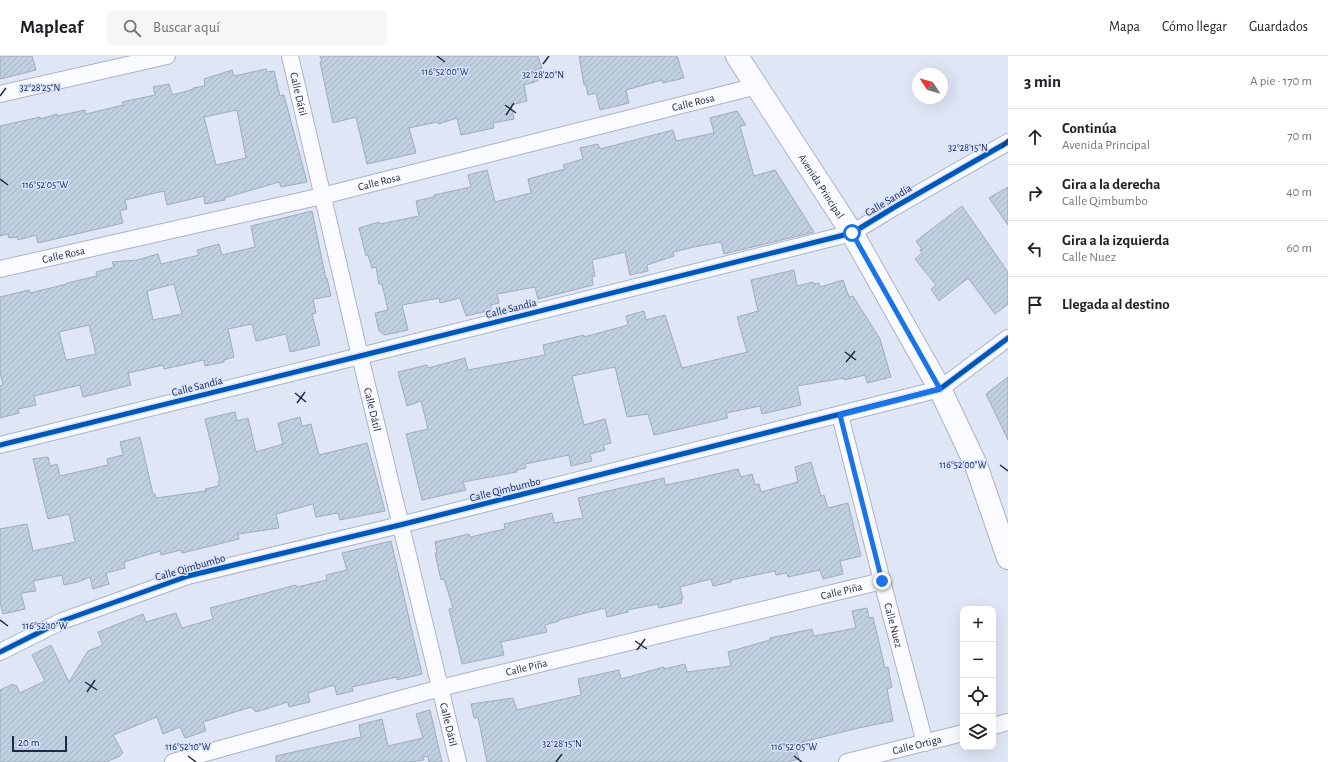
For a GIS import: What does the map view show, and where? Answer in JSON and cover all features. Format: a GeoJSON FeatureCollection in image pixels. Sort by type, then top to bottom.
{"type":"FeatureCollection","features":[{"type":"Feature","properties":{"kind":"street"},"geometry":{"type":"LineString","coordinates":[[0,94],[167,56]]}},
{"type":"Feature","properties":{"kind":"street","name":"Calle Dátil"},"geometry":{"type":"LineString","coordinates":[[290,56],[400,526],[458,762]]}},
{"type":"Feature","properties":{"kind":"street","name":"Avenida Principal"},"geometry":{"type":"LineString","coordinates":[[737,56],[852,233],[940,389],[976,465],[1008,558]]}},
{"type":"Feature","properties":{"kind":"street","name":"Calle Rosa"},"geometry":{"type":"LineString","coordinates":[[0,269],[322,196],[757,86]]}},
{"type":"Feature","properties":{"kind":"street","name":"Calle Sandía"},"geometry":{"type":"LineString","coordinates":[[0,445],[852,233],[1008,142]]}},
{"type":"Feature","properties":{"kind":"street","name":"Calle Qimbumbo"},"geometry":{"type":"LineString","coordinates":[[0,652],[62,621],[188,576],[400,526],[940,389],[1008,338]]}},
{"type":"Feature","properties":{"kind":"street","name":"Calle Nuez"},"geometry":{"type":"LineString","coordinates":[[840,415],[925,743]]}},
{"type":"Feature","properties":{"kind":"street","name":"Calle Piña"},"geometry":{"type":"LineString","coordinates":[[173,762],[440,688],[882,581]]}},
{"type":"Feature","properties":{"kind":"street"},"geometry":{"type":"LineString","coordinates":[[996,725],[1008,722]]}},
{"type":"Feature","properties":{"kind":"street","name":"Calle Ortiga"},"geometry":{"type":"LineString","coordinates":[[848,762],[960,734]]}},
{"type":"Feature","properties":{"kind":"building"},"geometry":{"type":"Polygon","coordinates":[[[0,56],[32,56],[36,70],[0,79],[0,56]]]}},
{"type":"Feature","properties":{"kind":"building"},"geometry":{"type":"Polygon","coordinates":[[[320,56],[538,56],[542,68],[535,70],[538,81],[524,85],[527,101],[511,105],[514,119],[493,123],[494,128],[461,135],[457,118],[438,124],[437,122],[409,128],[416,153],[367,164],[356,117],[333,123],[320,56]]]}},
{"type":"Feature","properties":{"kind":"building"},"geometry":{"type":"Polygon","coordinates":[[[579,56],[677,56],[684,78],[663,83],[662,80],[626,90],[629,103],[600,110],[596,93],[588,95],[586,85],[584,85],[579,56]]]}},
{"type":"Feature","properties":{"kind":"building"},"geometry":{"type":"Polygon","coordinates":[[[266,69],[267,72],[274,71],[280,96],[284,95],[307,182],[281,187],[279,182],[224,198],[225,200],[205,204],[204,196],[167,205],[164,191],[125,200],[127,209],[120,211],[123,223],[38,243],[36,235],[18,240],[17,237],[9,238],[8,234],[0,236],[0,126],[40,117],[40,119],[57,114],[57,116],[85,110],[86,114],[123,105],[122,102],[155,95],[153,87],[169,84],[172,95],[191,90],[193,88],[205,86],[204,79],[232,70],[234,76],[266,69]],[[237,110],[204,117],[216,165],[246,158],[237,110]]]}},
{"type":"Feature","properties":{"kind":"building"},"geometry":{"type":"Polygon","coordinates":[[[737,111],[746,125],[740,126],[754,176],[775,170],[814,232],[724,254],[721,242],[694,247],[673,252],[674,256],[647,265],[648,271],[630,275],[625,252],[592,260],[595,276],[592,276],[593,285],[538,299],[535,287],[497,294],[499,303],[491,305],[491,310],[466,316],[460,298],[440,303],[439,298],[402,305],[408,330],[385,335],[379,331],[375,313],[388,310],[382,284],[379,284],[376,267],[372,268],[368,255],[366,256],[359,228],[379,222],[380,224],[419,216],[416,201],[434,197],[434,195],[471,187],[468,175],[487,170],[495,202],[531,193],[528,179],[565,169],[563,165],[583,159],[580,148],[598,144],[600,149],[673,130],[676,141],[714,133],[710,118],[737,111]]]}},
{"type":"Feature","properties":{"kind":"building"},"geometry":{"type":"Polygon","coordinates":[[[1008,187],[1008,225],[989,198],[1008,187]]]}},
{"type":"Feature","properties":{"kind":"building"},"geometry":{"type":"Polygon","coordinates":[[[962,206],[1008,272],[1008,304],[995,314],[968,278],[939,301],[931,289],[936,285],[915,259],[922,253],[920,250],[922,249],[916,241],[962,206]]]}},
{"type":"Feature","properties":{"kind":"building"},"geometry":{"type":"Polygon","coordinates":[[[312,211],[331,296],[313,299],[316,313],[312,314],[320,345],[290,352],[286,334],[256,341],[252,324],[228,329],[234,357],[224,360],[224,362],[205,366],[204,360],[164,369],[163,365],[128,373],[131,385],[83,397],[80,385],[34,396],[36,405],[18,409],[19,413],[0,418],[0,386],[3,385],[0,372],[0,297],[29,290],[30,293],[97,276],[96,272],[114,267],[112,262],[137,260],[158,254],[161,264],[199,255],[197,250],[219,244],[222,255],[255,247],[251,226],[312,211]],[[174,284],[147,291],[153,320],[182,314],[174,284]],[[89,325],[59,332],[66,360],[96,354],[89,325]]]}},
{"type":"Feature","properties":{"kind":"building"},"geometry":{"type":"Polygon","coordinates":[[[794,270],[797,286],[813,282],[814,284],[819,283],[820,287],[843,280],[849,297],[853,296],[880,339],[891,377],[867,383],[865,375],[844,380],[844,378],[797,386],[801,405],[762,414],[760,406],[726,413],[728,418],[654,435],[648,414],[627,417],[615,367],[572,376],[584,425],[605,419],[611,443],[603,445],[605,450],[590,454],[592,461],[571,466],[569,455],[525,464],[526,468],[516,470],[517,472],[463,482],[466,490],[422,500],[406,434],[428,429],[421,401],[407,406],[398,372],[427,365],[428,368],[465,358],[468,370],[545,355],[543,345],[584,335],[584,337],[628,325],[626,316],[644,311],[646,320],[665,315],[682,368],[747,352],[737,317],[758,311],[751,280],[794,270]]]}},
{"type":"Feature","properties":{"kind":"building"},"geometry":{"type":"Polygon","coordinates":[[[1008,377],[1008,440],[986,394],[1008,377]]]}},
{"type":"Feature","properties":{"kind":"building"},"geometry":{"type":"Polygon","coordinates":[[[235,412],[237,421],[248,418],[256,452],[283,444],[278,423],[300,417],[302,426],[311,424],[319,455],[367,443],[385,511],[340,520],[338,513],[316,517],[313,504],[276,514],[279,528],[238,534],[239,539],[182,553],[181,550],[161,555],[160,551],[124,562],[125,568],[106,573],[109,584],[93,589],[90,577],[78,582],[64,585],[62,575],[33,581],[36,591],[21,593],[25,609],[3,614],[0,602],[0,529],[27,524],[33,551],[75,542],[69,514],[48,519],[33,459],[48,457],[50,466],[57,464],[60,476],[108,465],[107,459],[123,455],[120,442],[140,437],[153,494],[155,494],[156,498],[206,491],[205,489],[219,486],[218,481],[220,481],[205,419],[235,412]]]}},
{"type":"Feature","properties":{"kind":"building"},"geometry":{"type":"Polygon","coordinates":[[[811,462],[821,496],[824,495],[828,508],[848,503],[861,556],[840,561],[843,574],[823,579],[820,570],[788,577],[787,573],[776,575],[775,571],[731,580],[731,582],[713,586],[711,579],[680,587],[683,599],[681,599],[682,603],[659,608],[658,604],[627,610],[628,612],[607,617],[605,608],[558,620],[559,621],[545,625],[547,632],[501,642],[504,655],[462,664],[449,609],[453,608],[444,579],[441,580],[435,553],[437,553],[435,542],[469,534],[470,537],[505,529],[504,524],[552,513],[554,523],[583,518],[578,498],[664,478],[665,485],[738,469],[741,477],[752,474],[755,485],[759,484],[761,492],[798,482],[795,467],[811,462]]]}},
{"type":"Feature","properties":{"kind":"building"},"geometry":{"type":"Polygon","coordinates":[[[391,541],[422,674],[397,680],[397,677],[352,687],[353,691],[337,695],[334,685],[308,693],[310,702],[289,707],[288,702],[256,712],[251,707],[203,722],[206,731],[185,738],[180,727],[163,734],[157,717],[113,735],[123,753],[120,756],[106,762],[0,762],[0,690],[13,684],[14,686],[16,685],[20,693],[45,681],[32,655],[51,645],[69,682],[88,651],[103,645],[98,632],[143,614],[146,622],[176,613],[182,628],[213,619],[210,608],[296,585],[297,587],[327,580],[326,575],[347,570],[342,553],[391,541]]]}},
{"type":"Feature","properties":{"kind":"building"},"geometry":{"type":"Polygon","coordinates":[[[867,608],[869,618],[873,617],[885,668],[888,667],[892,687],[887,689],[893,721],[795,744],[799,759],[787,762],[487,762],[478,717],[474,718],[471,704],[513,698],[517,710],[581,695],[578,679],[619,670],[621,679],[664,667],[664,669],[685,664],[687,672],[731,666],[728,652],[770,640],[770,638],[812,629],[814,636],[856,628],[852,611],[867,608]]]}},
{"type":"Feature","properties":{"kind":"building"},"geometry":{"type":"Polygon","coordinates":[[[430,710],[442,762],[429,762],[428,756],[423,757],[424,760],[411,762],[276,762],[276,756],[361,737],[359,725],[382,719],[388,746],[423,738],[416,714],[430,710]]]}},
{"type":"Feature","properties":{"kind":"cycle path"},"geometry":{"type":"LineString","coordinates":[[0,445],[852,233],[1008,142]]}},
{"type":"Feature","properties":{"kind":"cycle path"},"geometry":{"type":"LineString","coordinates":[[0,652],[62,621],[188,576],[400,525],[940,389],[1008,338]]}},
{"type":"Feature","properties":{"kind":"route"},"geometry":{"type":"LineString","coordinates":[[852,233],[940,389],[840,415],[882,581]]}}]}
